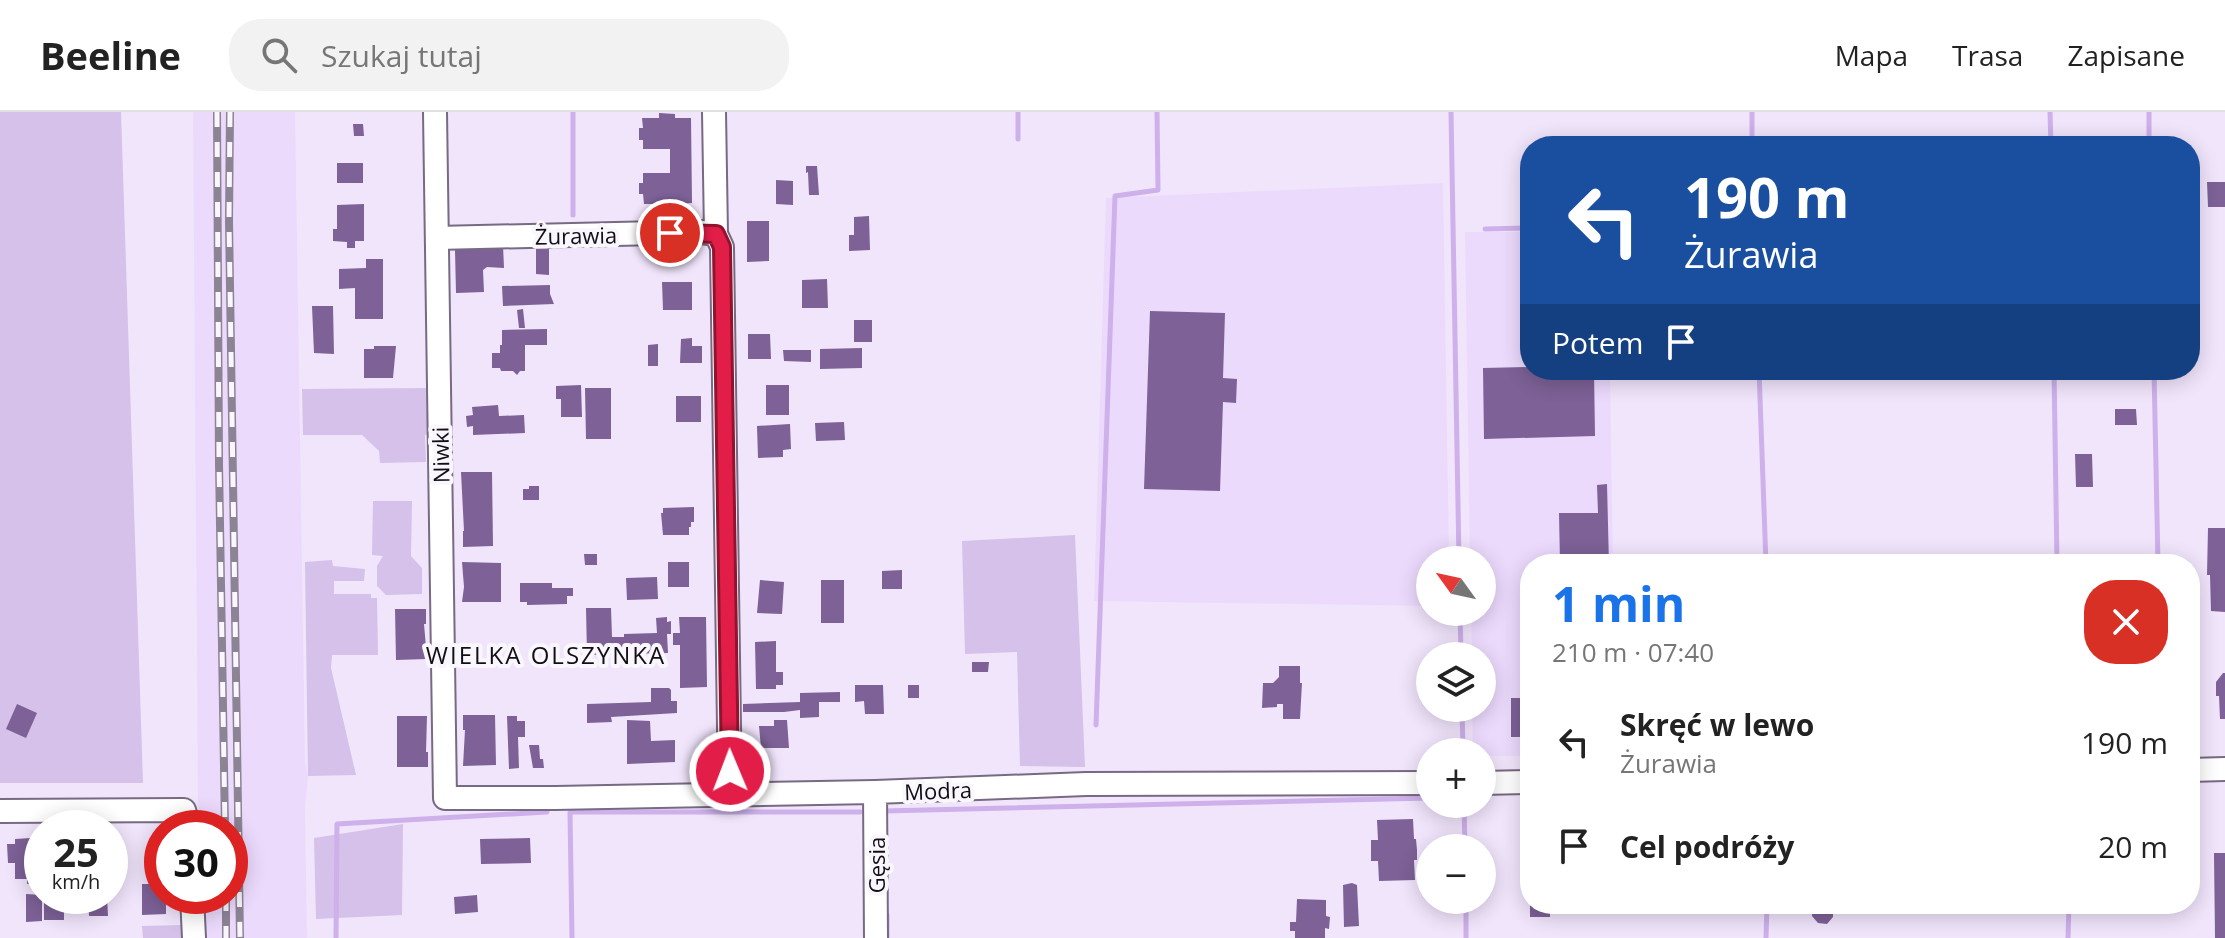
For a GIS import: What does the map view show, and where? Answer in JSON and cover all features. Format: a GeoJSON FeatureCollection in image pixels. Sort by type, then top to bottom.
{"type":"FeatureCollection","features":[{"type":"Feature","properties":{"kind":"street","name":"Niwki"},"geometry":{"type":"LineString","coordinates":[[435,112],[445,798]]}},
{"type":"Feature","properties":{"kind":"street"},"geometry":{"type":"LineString","coordinates":[[714,112],[716,234],[722,247],[730,794]]}},
{"type":"Feature","properties":{"kind":"street","name":"Żurawia"},"geometry":{"type":"LineString","coordinates":[[437,238],[716,234]]}},
{"type":"Feature","properties":{"kind":"street"},"geometry":{"type":"LineString","coordinates":[[2200,770],[2225,769]]}},
{"type":"Feature","properties":{"kind":"street"},"geometry":{"type":"LineString","coordinates":[[1496,783],[1520,782]]}},
{"type":"Feature","properties":{"kind":"street","name":"Modra"},"geometry":{"type":"LineString","coordinates":[[445,798],[875,792],[1086,784],[1416,783]]}},
{"type":"Feature","properties":{"kind":"street","name":"Gęsia"},"geometry":{"type":"LineString","coordinates":[[875,792],[876,938]]}},
{"type":"Feature","properties":{"kind":"street"},"geometry":{"type":"LineString","coordinates":[[0,811],[144,817]]}},
{"type":"Feature","properties":{"kind":"street"},"geometry":{"type":"LineString","coordinates":[[193,914],[194,938]]}},
{"type":"Feature","properties":{"kind":"shaded area"},"geometry":{"type":"Polygon","coordinates":[[[0,112],[121,112],[143,783],[0,783],[0,112]]]}},
{"type":"Feature","properties":{"kind":"shaded area"},"geometry":{"type":"Polygon","coordinates":[[[193,112],[295,112],[305,762],[308,776],[305,807],[307,938],[204,938],[204,914],[248,914],[248,810],[199,810],[193,112]]]}},
{"type":"Feature","properties":{"kind":"shaded area"},"geometry":{"type":"Polygon","coordinates":[[[1443,183],[1449,546],[1416,546],[1416,606],[1094,601],[1106,198],[1443,183]]]}},
{"type":"Feature","properties":{"kind":"shaded area"},"geometry":{"type":"Polygon","coordinates":[[[1465,232],[1520,232],[1520,380],[1610,380],[1613,554],[1520,554],[1520,756],[1496,756],[1496,738],[1473,738],[1472,722],[1496,722],[1496,642],[1472,642],[1471,626],[1496,626],[1496,546],[1470,546],[1465,232]]]}},
{"type":"Feature","properties":{"kind":"shaded area"},"geometry":{"type":"Polygon","coordinates":[[[429,388],[430,434],[425,435],[426,462],[380,463],[379,451],[362,435],[303,435],[302,389],[429,388]]]}},
{"type":"Feature","properties":{"kind":"shaded area"},"geometry":{"type":"Polygon","coordinates":[[[373,501],[412,501],[411,556],[422,568],[422,594],[386,595],[377,586],[377,566],[383,556],[372,555],[373,501]]]}},
{"type":"Feature","properties":{"kind":"shaded area"},"geometry":{"type":"Polygon","coordinates":[[[1075,535],[1085,767],[1020,766],[1017,652],[965,654],[962,541],[1075,535]]]}},
{"type":"Feature","properties":{"kind":"shaded area"},"geometry":{"type":"Polygon","coordinates":[[[332,560],[333,566],[365,569],[364,581],[334,581],[334,594],[371,594],[371,598],[377,598],[378,655],[332,655],[331,668],[356,775],[308,776],[305,562],[332,560]]]}},
{"type":"Feature","properties":{"kind":"shaded area"},"geometry":{"type":"Polygon","coordinates":[[[403,824],[402,915],[316,919],[314,838],[403,824]]]}},
{"type":"Feature","properties":{"kind":"shaded area"},"geometry":{"type":"Polygon","coordinates":[[[183,925],[183,938],[143,938],[142,926],[183,925]]]}},
{"type":"Feature","properties":{"kind":"building"},"geometry":{"type":"Polygon","coordinates":[[[659,113],[675,114],[675,118],[691,118],[692,203],[676,204],[676,208],[660,209],[660,204],[644,204],[643,194],[639,194],[643,173],[670,173],[670,149],[643,149],[643,140],[639,140],[642,118],[659,118],[659,113]]]}},
{"type":"Feature","properties":{"kind":"building"},"geometry":{"type":"Polygon","coordinates":[[[353,124],[363,124],[364,136],[354,136],[353,124]]]}},
{"type":"Feature","properties":{"kind":"building"},"geometry":{"type":"Polygon","coordinates":[[[337,163],[363,163],[363,183],[337,183],[337,163]]]}},
{"type":"Feature","properties":{"kind":"building"},"geometry":{"type":"Polygon","coordinates":[[[806,166],[817,166],[819,195],[809,195],[806,166]]]}},
{"type":"Feature","properties":{"kind":"building"},"geometry":{"type":"Polygon","coordinates":[[[776,180],[793,181],[793,205],[776,204],[776,180]]]}},
{"type":"Feature","properties":{"kind":"building"},"geometry":{"type":"Polygon","coordinates":[[[2207,182],[2225,182],[2225,207],[2208,207],[2207,182]]]}},
{"type":"Feature","properties":{"kind":"building"},"geometry":{"type":"Polygon","coordinates":[[[364,204],[364,241],[355,241],[355,248],[347,248],[347,242],[333,241],[333,229],[337,229],[337,205],[364,204]]]}},
{"type":"Feature","properties":{"kind":"building"},"geometry":{"type":"Polygon","coordinates":[[[869,216],[870,250],[849,251],[849,235],[854,235],[854,217],[869,216]]]}},
{"type":"Feature","properties":{"kind":"building"},"geometry":{"type":"Polygon","coordinates":[[[747,221],[769,221],[769,261],[747,262],[747,221]]]}},
{"type":"Feature","properties":{"kind":"building"},"geometry":{"type":"Polygon","coordinates":[[[536,244],[549,244],[549,275],[536,274],[536,244]]]}},
{"type":"Feature","properties":{"kind":"building"},"geometry":{"type":"Polygon","coordinates":[[[459,245],[503,245],[504,268],[487,267],[483,270],[484,292],[456,293],[455,250],[459,245]]]}},
{"type":"Feature","properties":{"kind":"building"},"geometry":{"type":"Polygon","coordinates":[[[366,259],[383,259],[383,319],[355,319],[355,288],[339,289],[339,269],[366,268],[366,259]]]}},
{"type":"Feature","properties":{"kind":"building"},"geometry":{"type":"Polygon","coordinates":[[[827,279],[828,308],[802,308],[802,280],[827,279]]]}},
{"type":"Feature","properties":{"kind":"building"},"geometry":{"type":"Polygon","coordinates":[[[662,282],[692,282],[692,310],[663,310],[662,282]]]}},
{"type":"Feature","properties":{"kind":"building"},"geometry":{"type":"Polygon","coordinates":[[[550,285],[554,304],[503,306],[502,286],[550,285]]]}},
{"type":"Feature","properties":{"kind":"building"},"geometry":{"type":"Polygon","coordinates":[[[312,306],[333,306],[334,354],[314,353],[312,306]]]}},
{"type":"Feature","properties":{"kind":"building"},"geometry":{"type":"Polygon","coordinates":[[[523,309],[525,328],[519,328],[517,310],[523,309]]]}},
{"type":"Feature","properties":{"kind":"building"},"geometry":{"type":"Polygon","coordinates":[[[1150,311],[1225,313],[1223,378],[1237,379],[1236,403],[1223,402],[1220,491],[1144,489],[1150,311]]]}},
{"type":"Feature","properties":{"kind":"building"},"geometry":{"type":"Polygon","coordinates":[[[854,320],[872,320],[872,342],[854,342],[854,320]]]}},
{"type":"Feature","properties":{"kind":"building"},"geometry":{"type":"Polygon","coordinates":[[[547,329],[547,345],[525,345],[525,371],[517,375],[513,371],[492,368],[492,353],[500,353],[502,330],[547,329]]]}},
{"type":"Feature","properties":{"kind":"building"},"geometry":{"type":"Polygon","coordinates":[[[748,334],[770,334],[771,359],[748,359],[748,334]]]}},
{"type":"Feature","properties":{"kind":"building"},"geometry":{"type":"Polygon","coordinates":[[[692,338],[692,346],[702,346],[702,363],[680,363],[681,339],[692,338]]]}},
{"type":"Feature","properties":{"kind":"building"},"geometry":{"type":"Polygon","coordinates":[[[658,344],[658,366],[648,366],[648,345],[658,344]]]}},
{"type":"Feature","properties":{"kind":"building"},"geometry":{"type":"Polygon","coordinates":[[[374,346],[396,346],[393,378],[364,378],[364,349],[374,349],[374,346]]]}},
{"type":"Feature","properties":{"kind":"building"},"geometry":{"type":"Polygon","coordinates":[[[862,348],[862,368],[820,369],[820,349],[862,348]]]}},
{"type":"Feature","properties":{"kind":"building"},"geometry":{"type":"Polygon","coordinates":[[[783,350],[811,350],[811,362],[784,361],[783,350]]]}},
{"type":"Feature","properties":{"kind":"building"},"geometry":{"type":"Polygon","coordinates":[[[1520,367],[1520,380],[1594,380],[1595,436],[1484,439],[1483,368],[1520,367]]]}},
{"type":"Feature","properties":{"kind":"building"},"geometry":{"type":"Polygon","coordinates":[[[581,385],[582,417],[561,417],[561,399],[556,399],[556,386],[581,385]]]}},
{"type":"Feature","properties":{"kind":"building"},"geometry":{"type":"Polygon","coordinates":[[[766,385],[789,385],[789,415],[766,415],[766,385]]]}},
{"type":"Feature","properties":{"kind":"building"},"geometry":{"type":"Polygon","coordinates":[[[585,388],[611,388],[611,439],[586,439],[585,388]]]}},
{"type":"Feature","properties":{"kind":"building"},"geometry":{"type":"Polygon","coordinates":[[[676,396],[701,396],[701,422],[676,422],[676,396]]]}},
{"type":"Feature","properties":{"kind":"building"},"geometry":{"type":"Polygon","coordinates":[[[498,405],[499,416],[524,415],[525,433],[473,435],[473,426],[467,427],[466,416],[473,415],[472,407],[498,405]]]}},
{"type":"Feature","properties":{"kind":"building"},"geometry":{"type":"Polygon","coordinates":[[[2115,409],[2136,409],[2137,425],[2115,425],[2115,409]]]}},
{"type":"Feature","properties":{"kind":"building"},"geometry":{"type":"Polygon","coordinates":[[[844,422],[845,440],[816,441],[815,423],[844,422]]]}},
{"type":"Feature","properties":{"kind":"building"},"geometry":{"type":"Polygon","coordinates":[[[790,424],[791,449],[783,450],[783,457],[758,458],[757,426],[790,424]]]}},
{"type":"Feature","properties":{"kind":"building"},"geometry":{"type":"Polygon","coordinates":[[[2075,454],[2092,454],[2093,487],[2076,487],[2075,454]]]}},
{"type":"Feature","properties":{"kind":"building"},"geometry":{"type":"Polygon","coordinates":[[[461,472],[492,472],[493,546],[463,547],[461,472]]]}},
{"type":"Feature","properties":{"kind":"building"},"geometry":{"type":"Polygon","coordinates":[[[1607,484],[1609,554],[1560,554],[1559,513],[1598,513],[1597,485],[1607,484]]]}},
{"type":"Feature","properties":{"kind":"building"},"geometry":{"type":"Polygon","coordinates":[[[529,486],[539,486],[539,500],[523,500],[523,489],[529,489],[529,486]]]}},
{"type":"Feature","properties":{"kind":"building"},"geometry":{"type":"Polygon","coordinates":[[[694,507],[694,522],[689,527],[689,535],[663,535],[663,508],[694,507]]]}},
{"type":"Feature","properties":{"kind":"building"},"geometry":{"type":"Polygon","coordinates":[[[2208,528],[2225,528],[2225,612],[2211,611],[2210,575],[2207,575],[2208,528]]]}},
{"type":"Feature","properties":{"kind":"building"},"geometry":{"type":"Polygon","coordinates":[[[584,554],[597,554],[597,565],[585,565],[584,554]]]}},
{"type":"Feature","properties":{"kind":"building"},"geometry":{"type":"Polygon","coordinates":[[[462,562],[501,563],[501,602],[462,602],[462,562]]]}},
{"type":"Feature","properties":{"kind":"building"},"geometry":{"type":"Polygon","coordinates":[[[668,562],[689,562],[689,587],[668,587],[668,562]]]}},
{"type":"Feature","properties":{"kind":"building"},"geometry":{"type":"Polygon","coordinates":[[[902,570],[902,589],[882,589],[882,571],[902,570]]]}},
{"type":"Feature","properties":{"kind":"building"},"geometry":{"type":"Polygon","coordinates":[[[657,577],[658,599],[627,600],[626,578],[657,577]]]}},
{"type":"Feature","properties":{"kind":"building"},"geometry":{"type":"Polygon","coordinates":[[[760,580],[784,582],[782,614],[757,613],[760,580]]]}},
{"type":"Feature","properties":{"kind":"building"},"geometry":{"type":"Polygon","coordinates":[[[821,580],[844,580],[844,623],[821,623],[821,580]]]}},
{"type":"Feature","properties":{"kind":"building"},"geometry":{"type":"Polygon","coordinates":[[[520,583],[552,583],[552,588],[573,588],[573,596],[567,596],[567,604],[527,605],[527,602],[520,602],[520,583]]]}},
{"type":"Feature","properties":{"kind":"building"},"geometry":{"type":"Polygon","coordinates":[[[586,608],[611,608],[612,637],[657,633],[656,618],[667,617],[667,622],[671,621],[671,634],[667,634],[668,653],[587,655],[586,608]]]}},
{"type":"Feature","properties":{"kind":"building"},"geometry":{"type":"Polygon","coordinates":[[[395,609],[426,609],[427,659],[396,660],[395,609]]]}},
{"type":"Feature","properties":{"kind":"building"},"geometry":{"type":"Polygon","coordinates":[[[679,617],[706,617],[707,687],[680,688],[680,645],[673,645],[673,633],[680,633],[679,617]]]}},
{"type":"Feature","properties":{"kind":"building"},"geometry":{"type":"Polygon","coordinates":[[[776,641],[776,672],[783,672],[783,685],[776,685],[776,689],[756,689],[755,642],[776,641]]]}},
{"type":"Feature","properties":{"kind":"building"},"geometry":{"type":"Polygon","coordinates":[[[972,662],[989,662],[988,672],[972,672],[972,662]]]}},
{"type":"Feature","properties":{"kind":"building"},"geometry":{"type":"Polygon","coordinates":[[[1279,666],[1300,666],[1300,719],[1283,719],[1283,704],[1262,708],[1263,683],[1273,683],[1279,677],[1279,666]]]}},
{"type":"Feature","properties":{"kind":"building"},"geometry":{"type":"Polygon","coordinates":[[[2223,673],[2225,719],[2220,719],[2216,682],[2223,673]]]}},
{"type":"Feature","properties":{"kind":"building"},"geometry":{"type":"Polygon","coordinates":[[[855,685],[883,685],[884,714],[865,714],[864,701],[855,702],[855,685]]]}},
{"type":"Feature","properties":{"kind":"building"},"geometry":{"type":"Polygon","coordinates":[[[908,685],[919,685],[919,698],[908,698],[908,685]]]}},
{"type":"Feature","properties":{"kind":"building"},"geometry":{"type":"Polygon","coordinates":[[[651,688],[669,688],[671,701],[677,701],[677,713],[611,717],[612,722],[587,723],[587,704],[651,702],[651,688]]]}},
{"type":"Feature","properties":{"kind":"building"},"geometry":{"type":"Polygon","coordinates":[[[840,692],[840,702],[819,702],[819,717],[800,718],[800,710],[743,712],[743,704],[800,702],[800,693],[840,692]]]}},
{"type":"Feature","properties":{"kind":"building"},"geometry":{"type":"Polygon","coordinates":[[[1511,698],[1520,698],[1520,737],[1511,737],[1511,698]]]}},
{"type":"Feature","properties":{"kind":"building"},"geometry":{"type":"Polygon","coordinates":[[[17,704],[37,713],[26,738],[6,729],[17,704]]]}},
{"type":"Feature","properties":{"kind":"building"},"geometry":{"type":"Polygon","coordinates":[[[463,715],[495,715],[496,765],[463,766],[463,715]]]}},
{"type":"Feature","properties":{"kind":"building"},"geometry":{"type":"Polygon","coordinates":[[[397,716],[427,716],[428,767],[397,767],[397,716]]]}},
{"type":"Feature","properties":{"kind":"building"},"geometry":{"type":"Polygon","coordinates":[[[507,716],[517,716],[517,721],[525,721],[525,737],[518,737],[519,768],[509,769],[507,716]]]}},
{"type":"Feature","properties":{"kind":"building"},"geometry":{"type":"Polygon","coordinates":[[[627,720],[650,721],[651,741],[675,740],[675,762],[627,764],[627,720]]]}},
{"type":"Feature","properties":{"kind":"building"},"geometry":{"type":"Polygon","coordinates":[[[774,720],[787,720],[789,748],[761,748],[759,726],[774,726],[774,720]]]}},
{"type":"Feature","properties":{"kind":"building"},"geometry":{"type":"Polygon","coordinates":[[[529,745],[539,745],[544,768],[533,768],[529,745]]]}},
{"type":"Feature","properties":{"kind":"building"},"geometry":{"type":"Polygon","coordinates":[[[1413,819],[1415,880],[1379,881],[1378,861],[1371,861],[1371,840],[1378,840],[1377,820],[1413,819]]]}},
{"type":"Feature","properties":{"kind":"building"},"geometry":{"type":"Polygon","coordinates":[[[24,838],[24,879],[15,879],[15,863],[8,863],[7,844],[15,844],[15,839],[24,838]]]}},
{"type":"Feature","properties":{"kind":"building"},"geometry":{"type":"Polygon","coordinates":[[[530,838],[531,863],[481,864],[480,839],[530,838]]]}},
{"type":"Feature","properties":{"kind":"building"},"geometry":{"type":"Polygon","coordinates":[[[2214,853],[2225,853],[2225,938],[2215,938],[2214,853]]]}},
{"type":"Feature","properties":{"kind":"building"},"geometry":{"type":"Polygon","coordinates":[[[144,884],[144,914],[166,914],[142,915],[144,884]]]}},
{"type":"Feature","properties":{"kind":"building"},"geometry":{"type":"Polygon","coordinates":[[[1343,885],[1357,885],[1359,926],[1344,927],[1343,885]]]}},
{"type":"Feature","properties":{"kind":"building"},"geometry":{"type":"Polygon","coordinates":[[[477,895],[478,912],[455,914],[454,897],[477,895]]]}},
{"type":"Feature","properties":{"kind":"building"},"geometry":{"type":"Polygon","coordinates":[[[1297,899],[1326,900],[1326,916],[1330,917],[1325,938],[1295,938],[1295,931],[1290,931],[1290,922],[1296,922],[1297,899]]]}},
{"type":"Feature","properties":{"kind":"building"},"geometry":{"type":"Polygon","coordinates":[[[26,914],[42,914],[42,921],[26,922],[26,914]]]}},
{"type":"Feature","properties":{"kind":"building"},"geometry":{"type":"Polygon","coordinates":[[[44,914],[64,914],[64,920],[44,920],[44,914]]]}},
{"type":"Feature","properties":{"kind":"building"},"geometry":{"type":"Polygon","coordinates":[[[1530,914],[1550,914],[1550,917],[1530,917],[1530,914]]]}},
{"type":"Feature","properties":{"kind":"building"},"geometry":{"type":"Polygon","coordinates":[[[1833,914],[1827,924],[1818,923],[1812,916],[1833,914]]]}},
{"type":"Feature","properties":{"kind":"waterway"},"geometry":{"type":"LineString","coordinates":[[573,112],[573,215]]}},
{"type":"Feature","properties":{"kind":"waterway"},"geometry":{"type":"LineString","coordinates":[[1018,112],[1018,139]]}},
{"type":"Feature","properties":{"kind":"waterway"},"geometry":{"type":"LineString","coordinates":[[1096,725],[1115,196],[1158,190],[1157,112]]}},
{"type":"Feature","properties":{"kind":"waterway"},"geometry":{"type":"LineString","coordinates":[[1451,112],[1459,546]]}},
{"type":"Feature","properties":{"kind":"waterway"},"geometry":{"type":"LineString","coordinates":[[1752,112],[1752,136]]}},
{"type":"Feature","properties":{"kind":"waterway"},"geometry":{"type":"LineString","coordinates":[[2050,112],[2051,136]]}},
{"type":"Feature","properties":{"kind":"waterway"},"geometry":{"type":"LineString","coordinates":[[2149,112],[2149,136]]}},
{"type":"Feature","properties":{"kind":"waterway"},"geometry":{"type":"LineString","coordinates":[[1485,229],[1520,228]]}},
{"type":"Feature","properties":{"kind":"waterway"},"geometry":{"type":"LineString","coordinates":[[1759,380],[1766,554]]}},
{"type":"Feature","properties":{"kind":"waterway"},"geometry":{"type":"LineString","coordinates":[[2054,380],[2057,554]]}},
{"type":"Feature","properties":{"kind":"waterway"},"geometry":{"type":"LineString","coordinates":[[2154,380],[2158,554]]}},
{"type":"Feature","properties":{"kind":"waterway"},"geometry":{"type":"LineString","coordinates":[[1460,626],[1461,642]]}},
{"type":"Feature","properties":{"kind":"waterway"},"geometry":{"type":"LineString","coordinates":[[1462,722],[1463,738]]}},
{"type":"Feature","properties":{"kind":"waterway"},"geometry":{"type":"LineString","coordinates":[[884,811],[1416,798]]}},
{"type":"Feature","properties":{"kind":"waterway"},"geometry":{"type":"LineString","coordinates":[[336,938],[337,824],[547,812]]}},
{"type":"Feature","properties":{"kind":"waterway"},"geometry":{"type":"LineString","coordinates":[[572,938],[570,812],[860,812]]}},
{"type":"Feature","properties":{"kind":"waterway"},"geometry":{"type":"LineString","coordinates":[[1464,818],[1465,834]]}},
{"type":"Feature","properties":{"kind":"waterway"},"geometry":{"type":"LineString","coordinates":[[1466,914],[1466,938]]}},
{"type":"Feature","properties":{"kind":"waterway"},"geometry":{"type":"LineString","coordinates":[[1766,938],[1767,914]]}},
{"type":"Feature","properties":{"kind":"waterway"},"geometry":{"type":"LineString","coordinates":[[2068,938],[2069,914]]}},
{"type":"Feature","properties":{"kind":"waterway"},"geometry":{"type":"LineString","coordinates":[[887,915],[887,938]]}},
{"type":"Feature","properties":{"kind":"railway"},"geometry":{"type":"LineString","coordinates":[[217,112],[225,810]]}},
{"type":"Feature","properties":{"kind":"railway"},"geometry":{"type":"LineString","coordinates":[[230,112],[240,938]]}},
{"type":"Feature","properties":{"kind":"railway"},"geometry":{"type":"LineString","coordinates":[[226,914],[226,938]]}},
{"type":"Feature","properties":{"kind":"district","name":"WIELKA OLSZYNKA"},"geometry":{"type":"Point","coordinates":[546,654]}},
{"type":"Feature","properties":{"kind":"route"},"geometry":{"type":"LineString","coordinates":[[670,233],[716,234],[722,247],[730,771]]}}]}
